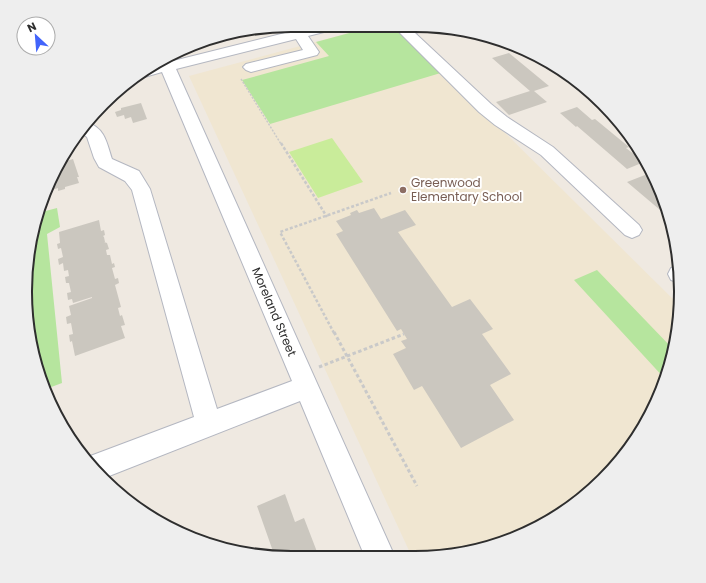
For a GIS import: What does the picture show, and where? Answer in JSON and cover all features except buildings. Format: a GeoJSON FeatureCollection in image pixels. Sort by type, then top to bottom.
{"type":"FeatureCollection","features":[{"type":"Feature","properties":{"kind":"street"},"geometry":{"type":"LineString","coordinates":[[175,60],[307,32]]}},
{"type":"Feature","properties":{"kind":"street"},"geometry":{"type":"LineString","coordinates":[[406,32],[486,108],[501,121],[547,151],[632,230]]}},
{"type":"Feature","properties":{"kind":"street"},"geometry":{"type":"LineString","coordinates":[[245,71],[312,52],[300,34]]}},
{"type":"Feature","properties":{"kind":"street","name":"Moreland Street"},"geometry":{"type":"LineString","coordinates":[[167,64],[377,551]]}},
{"type":"Feature","properties":{"kind":"street"},"geometry":{"type":"LineString","coordinates":[[90,129],[95,135],[105,163],[132,176],[141,189],[209,424]]}},
{"type":"Feature","properties":{"kind":"street"},"geometry":{"type":"LineString","coordinates":[[99,466],[209,424],[304,381]]}},
{"type":"Feature","properties":{"kind":"path"},"geometry":{"type":"LineString","coordinates":[[245,71],[326,217]]}},
{"type":"Feature","properties":{"kind":"path"},"geometry":{"type":"LineString","coordinates":[[391,193],[280,232],[417,486]]}},
{"type":"Feature","properties":{"kind":"path"},"geometry":{"type":"LineString","coordinates":[[304,381],[346,356],[404,334]]}},
{"type":"Feature","properties":{"kind":"shaded area","name":"Greenwood Elementary School"},"geometry":{"type":"Polygon","coordinates":[[[352,32],[403,32],[674,300],[669,342],[654,391],[630,436],[610,463],[586,487],[559,507],[514,531],[465,546],[448,549],[409,551],[189,76],[352,32]]]}},
{"type":"Feature","properties":{"kind":"green space"},"geometry":{"type":"Polygon","coordinates":[[[353,32],[403,32],[444,72],[270,124],[242,80],[329,56],[316,42],[353,32]]]}},
{"type":"Feature","properties":{"kind":"green space"},"geometry":{"type":"Polygon","coordinates":[[[332,138],[363,182],[318,198],[289,152],[332,138]]]}},
{"type":"Feature","properties":{"kind":"green space"},"geometry":{"type":"Polygon","coordinates":[[[57,208],[60,227],[47,234],[62,383],[51,387],[37,342],[34,325],[32,292],[34,258],[45,211],[57,208]]]}},
{"type":"Feature","properties":{"kind":"green space"},"geometry":{"type":"Polygon","coordinates":[[[597,270],[668,344],[660,374],[574,280],[597,270]]]}},
{"type":"Feature","properties":{"kind":"place","name":"Greenwood Elementary School"},"geometry":{"type":"Point","coordinates":[403,190]}}]}
